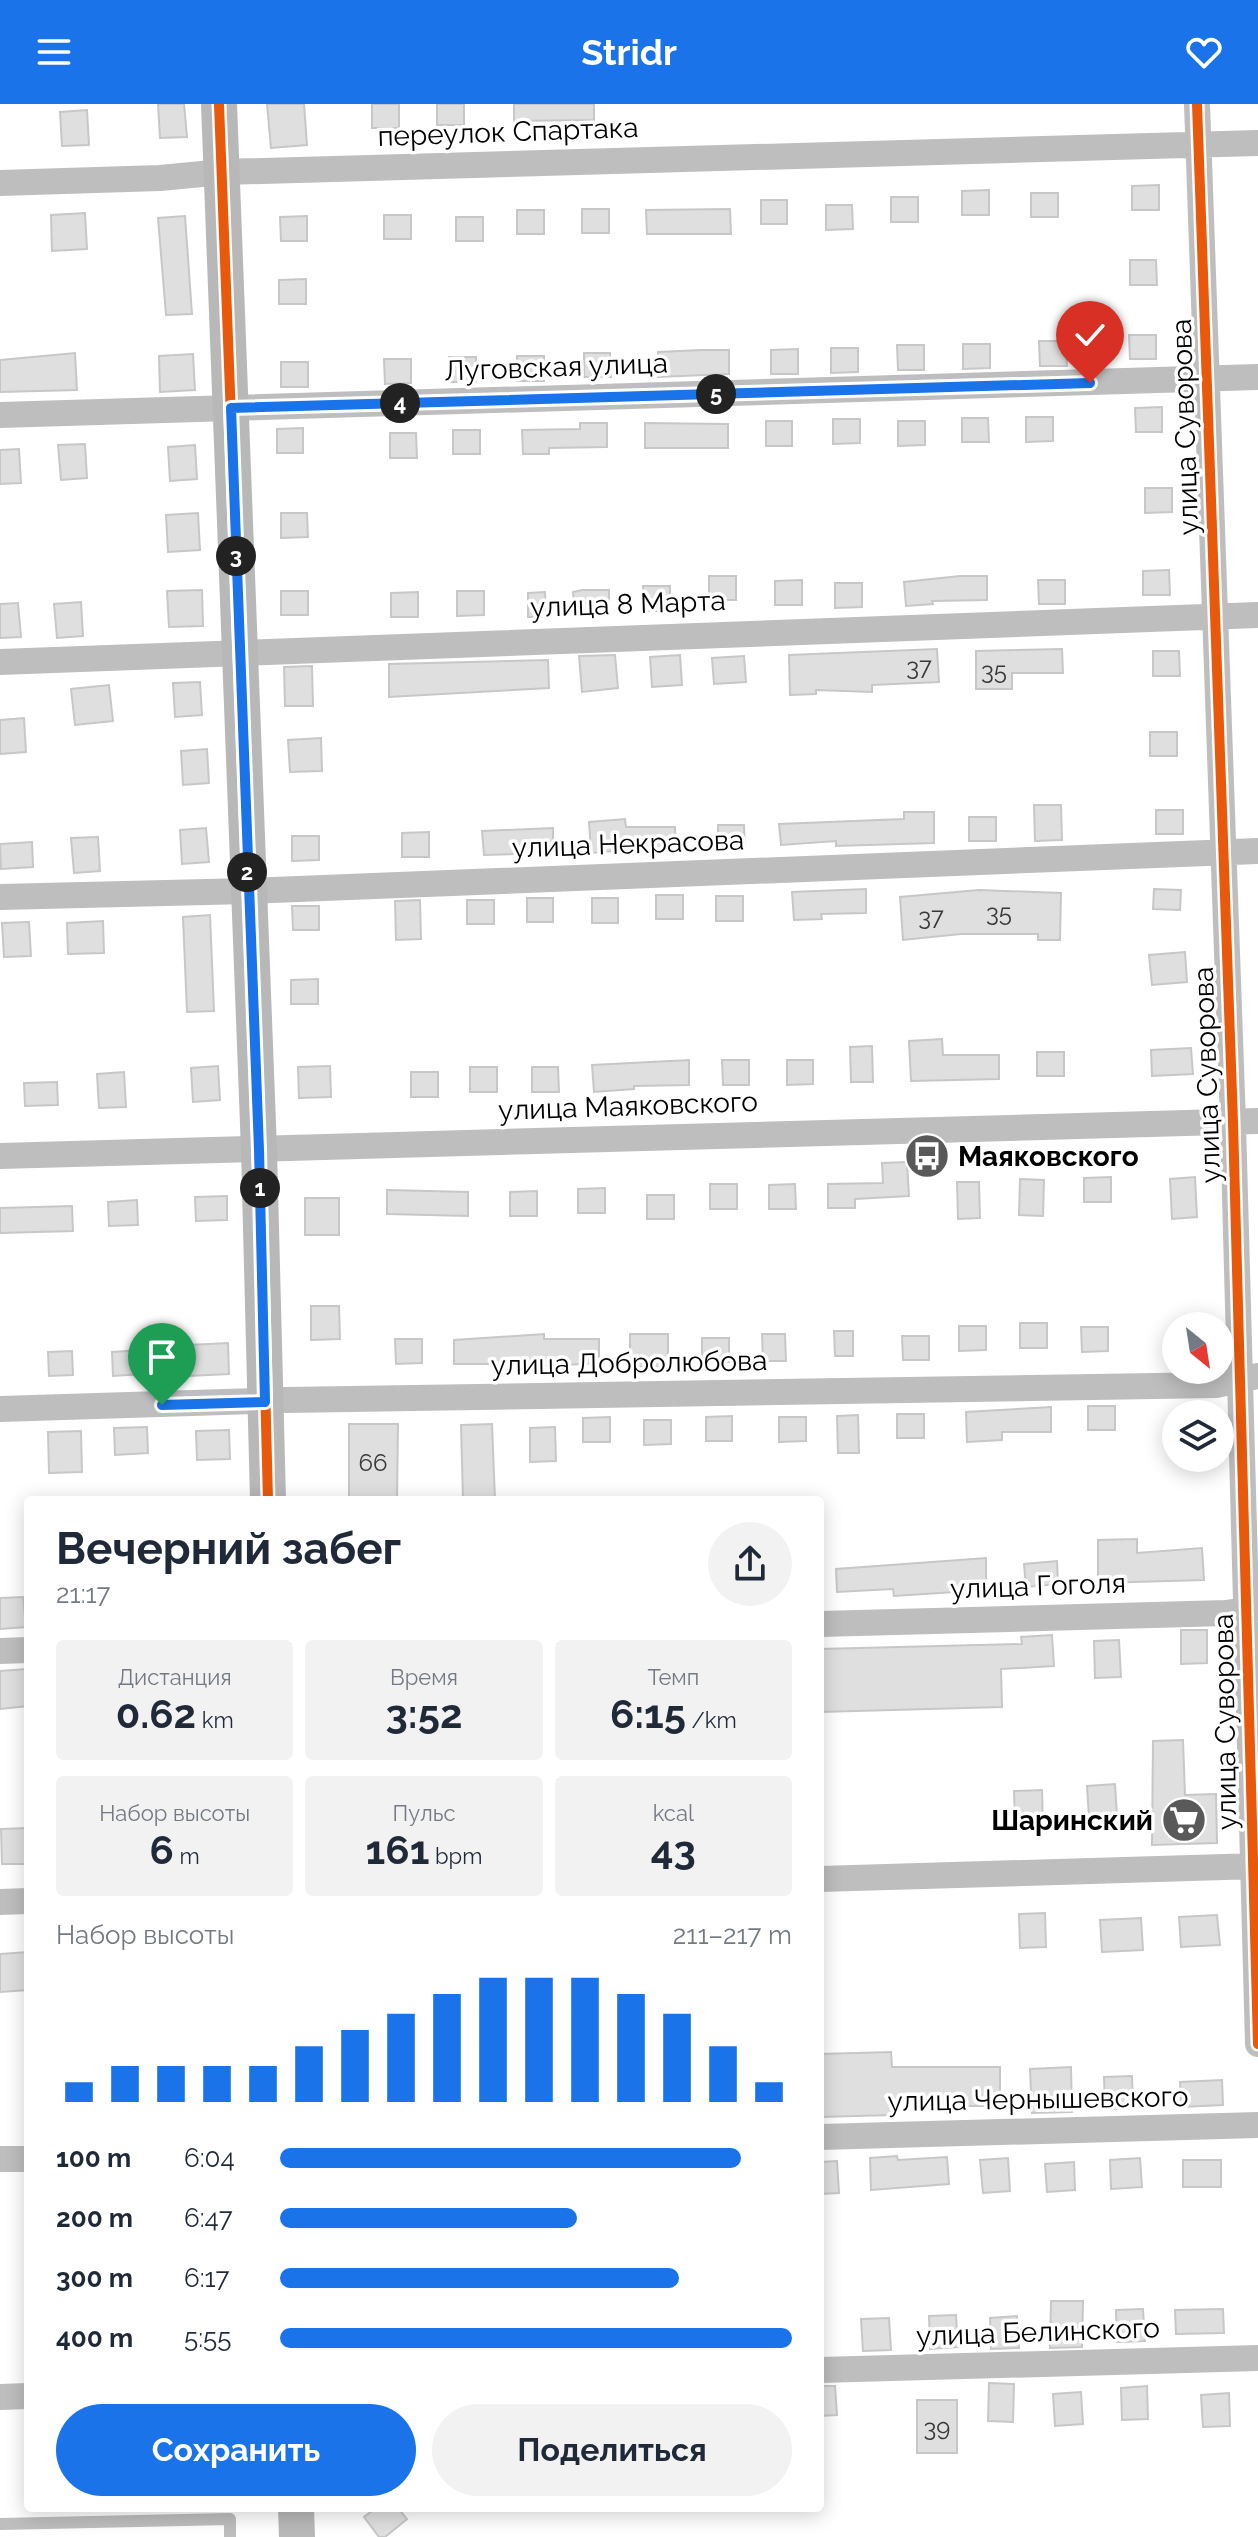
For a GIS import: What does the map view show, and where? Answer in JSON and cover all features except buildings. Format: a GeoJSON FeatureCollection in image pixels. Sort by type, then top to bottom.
{"type":"FeatureCollection","features":[{"type":"Feature","properties":{"kind":"street"},"geometry":{"type":"LineString","coordinates":[[219,104],[259,1150],[268,1496]]}},
{"type":"Feature","properties":{"kind":"street","name":"улица Суворова"},"geometry":{"type":"LineString","coordinates":[[1197,104],[1224,852],[1246,1121],[1258,2044]]}},
{"type":"Feature","properties":{"kind":"street","name":"переулок Спартака"},"geometry":{"type":"LineString","coordinates":[[0,183],[160,178],[223,172],[1258,143]]}},
{"type":"Feature","properties":{"kind":"street","name":"Луговская улица"},"geometry":{"type":"LineString","coordinates":[[0,415],[1258,377]]}},
{"type":"Feature","properties":{"kind":"street","name":"улица 8 Марта"},"geometry":{"type":"LineString","coordinates":[[0,662],[239,650],[1258,615]]}},
{"type":"Feature","properties":{"kind":"street","name":"улица Некрасова"},"geometry":{"type":"LineString","coordinates":[[0,897],[248,891],[1258,851]]}},
{"type":"Feature","properties":{"kind":"street","name":"улица Маяковского"},"geometry":{"type":"LineString","coordinates":[[0,1156],[1246,1121]]}},
{"type":"Feature","properties":{"kind":"street","name":"улица Добролюбова"},"geometry":{"type":"LineString","coordinates":[[0,1409],[1216,1385],[1249,1378]]}},
{"type":"Feature","properties":{"kind":"street","name":"улица Гоголя"},"geometry":{"type":"LineString","coordinates":[[824,1624],[1252,1609]]}},
{"type":"Feature","properties":{"kind":"street"},"geometry":{"type":"LineString","coordinates":[[0,1651],[24,1650]]}},
{"type":"Feature","properties":{"kind":"street"},"geometry":{"type":"LineString","coordinates":[[824,1879],[1256,1866]]}},
{"type":"Feature","properties":{"kind":"street"},"geometry":{"type":"LineString","coordinates":[[0,1902],[24,1901]]}},
{"type":"Feature","properties":{"kind":"street","name":"улица Чернышевского"},"geometry":{"type":"LineString","coordinates":[[824,2137],[1258,2125]]}},
{"type":"Feature","properties":{"kind":"street"},"geometry":{"type":"LineString","coordinates":[[0,2159],[24,2159]]}},
{"type":"Feature","properties":{"kind":"street","name":"улица Белинского"},"geometry":{"type":"LineString","coordinates":[[824,2370],[1258,2358]]}},
{"type":"Feature","properties":{"kind":"street"},"geometry":{"type":"LineString","coordinates":[[0,2397],[24,2396]]}},
{"type":"Feature","properties":{"kind":"street"},"geometry":{"type":"LineString","coordinates":[[296,2512],[297,2537]]}},
{"type":"Feature","properties":{"kind":"lane"},"geometry":{"type":"LineString","coordinates":[[0,2524],[230,2519],[230,2537]]}},
{"type":"Feature","properties":{"kind":"cycle path"},"geometry":{"type":"LineString","coordinates":[[219,104],[259,1150],[268,1496]]}},
{"type":"Feature","properties":{"kind":"cycle path"},"geometry":{"type":"LineString","coordinates":[[1197,104],[1233,1122],[1258,2044]]}},
{"type":"Feature","properties":{"kind":"place","name":"Маяковского"},"geometry":{"type":"Point","coordinates":[927,1156]}},
{"type":"Feature","properties":{"kind":"place","name":"Шаринский"},"geometry":{"type":"Point","coordinates":[1184,1820]}},
{"type":"Feature","properties":{"kind":"route"},"geometry":{"type":"LineString","coordinates":[[162,1405],[265,1402],[259,1150],[231,408],[1090,383]]}}]}
